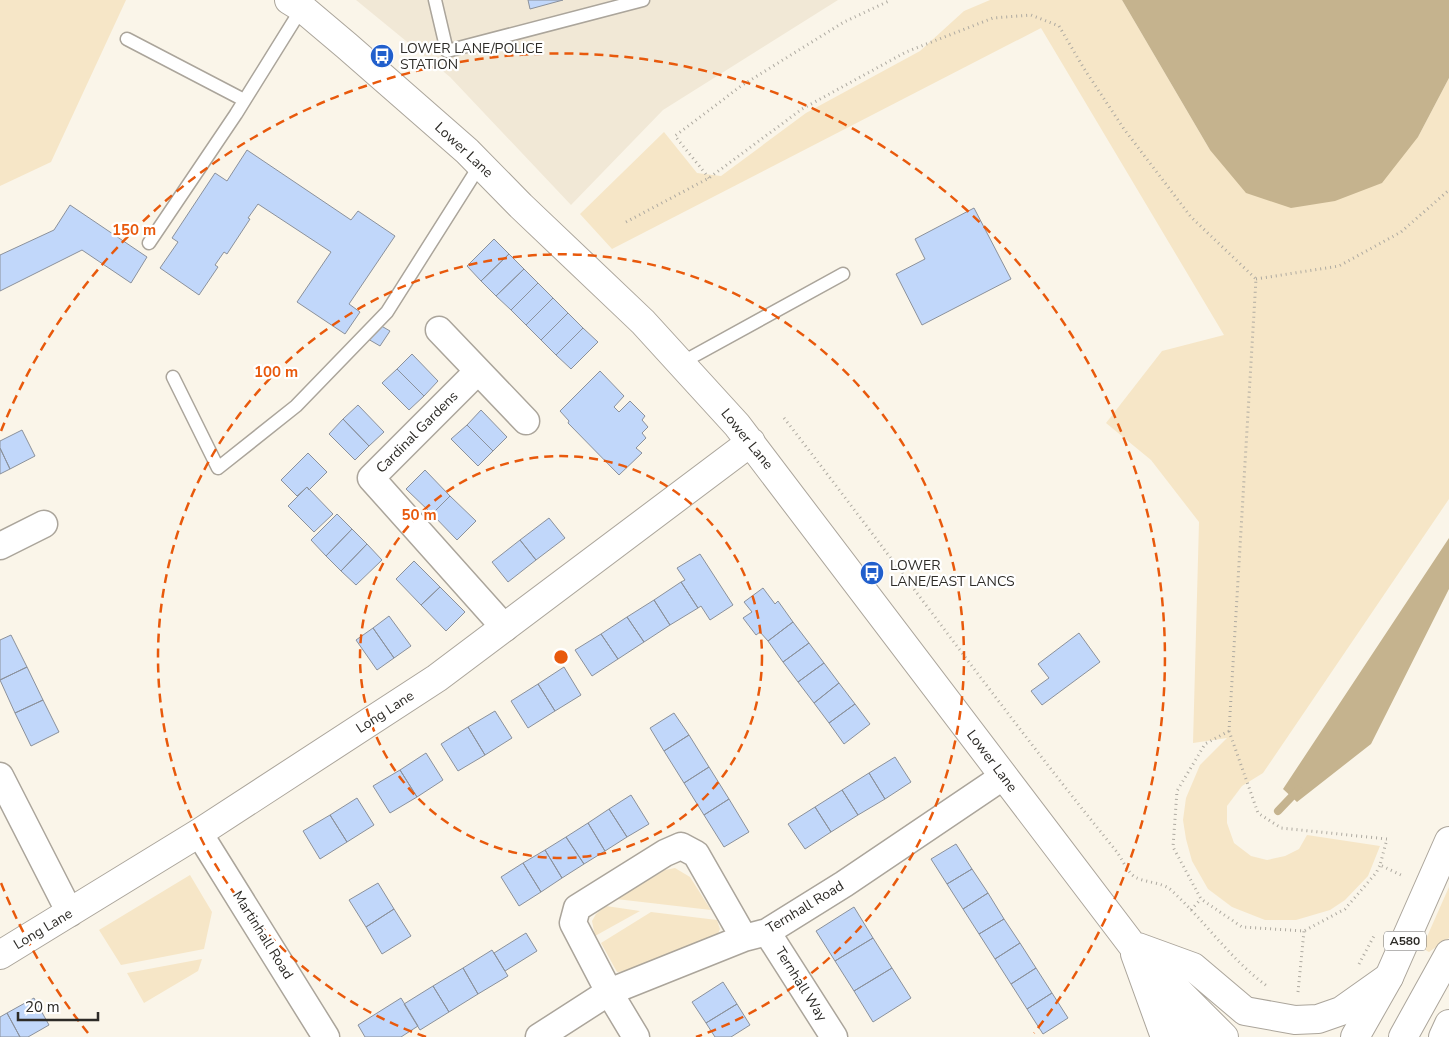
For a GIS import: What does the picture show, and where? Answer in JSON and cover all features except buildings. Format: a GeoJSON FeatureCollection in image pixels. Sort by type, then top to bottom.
{"type":"FeatureCollection","features":[{"type":"Feature","properties":{"kind":"main road","name":"Lower Lane"},"geometry":{"type":"LineString","coordinates":[[296,4],[467,151],[528,213],[643,322],[737,425],[1132,945],[1224,1037]]}},
{"type":"Feature","properties":{"kind":"main road","name":"Long Lane"},"geometry":{"type":"LineString","coordinates":[[0,955],[199,833],[437,678],[750,442]]}},
{"type":"Feature","properties":{"kind":"main road","name":"A580"},"geometry":{"type":"LineString","coordinates":[[1355,1037],[1389,977],[1449,841]]}},
{"type":"Feature","properties":{"kind":"main road","name":"Lower Lane"},"geometry":{"type":"LineString","coordinates":[[1132,945],[1165,1037]]}},
{"type":"Feature","properties":{"kind":"main road"},"geometry":{"type":"LineString","coordinates":[[1132,945],[1193,967],[1245,1011],[1295,1020],[1318,1019],[1341,1011],[1389,977]]}},
{"type":"Feature","properties":{"kind":"main road"},"geometry":{"type":"LineString","coordinates":[[1132,945],[1194,1037]]}},
{"type":"Feature","properties":{"kind":"main road"},"geometry":{"type":"LineString","coordinates":[[1402,1037],[1449,954]]}},
{"type":"Feature","properties":{"kind":"main road"},"geometry":{"type":"LineString","coordinates":[[1443,1037],[1449,1024]]}},
{"type":"Feature","properties":{"kind":"street"},"geometry":{"type":"LineString","coordinates":[[439,330],[526,421]]}},
{"type":"Feature","properties":{"kind":"street","name":"Cardinal Gardens"},"geometry":{"type":"LineString","coordinates":[[478,371],[371,478],[505,628]]}},
{"type":"Feature","properties":{"kind":"street"},"geometry":{"type":"LineString","coordinates":[[0,546],[44,524]]}},
{"type":"Feature","properties":{"kind":"street"},"geometry":{"type":"LineString","coordinates":[[0,776],[70,913]]}},
{"type":"Feature","properties":{"kind":"street","name":"Ternhall Road"},"geometry":{"type":"LineString","coordinates":[[539,1037],[609,992],[756,935],[844,884],[1004,776]]}},
{"type":"Feature","properties":{"kind":"street","name":"Martinhall Road"},"geometry":{"type":"LineString","coordinates":[[199,833],[326,1037]]}},
{"type":"Feature","properties":{"kind":"street","name":"Ternhall Way"},"geometry":{"type":"LineString","coordinates":[[609,992],[573,923],[577,908],[665,853],[681,846],[696,854],[834,1037]]}},
{"type":"Feature","properties":{"kind":"street"},"geometry":{"type":"LineString","coordinates":[[609,992],[636,1037]]}},
{"type":"Feature","properties":{"kind":"lane"},"geometry":{"type":"LineString","coordinates":[[435,0],[447,51],[643,0]]}},
{"type":"Feature","properties":{"kind":"lane"},"geometry":{"type":"LineString","coordinates":[[149,243],[244,100],[296,4]]}},
{"type":"Feature","properties":{"kind":"lane"},"geometry":{"type":"LineString","coordinates":[[127,39],[244,100]]}},
{"type":"Feature","properties":{"kind":"lane"},"geometry":{"type":"LineString","coordinates":[[173,377],[218,468],[296,406],[387,312],[480,164]]}},
{"type":"Feature","properties":{"kind":"lane"},"geometry":{"type":"LineString","coordinates":[[681,363],[843,274]]}},
{"type":"Feature","properties":{"kind":"path"},"geometry":{"type":"LineString","coordinates":[[709,178],[675,136],[749,81],[844,22],[891,0]]}},
{"type":"Feature","properties":{"kind":"path"},"geometry":{"type":"LineString","coordinates":[[626,222],[709,178],[802,109],[906,52],[993,18],[1031,15],[1059,26],[1082,67],[1124,129],[1191,217],[1256,279],[1229,731],[1258,813],[1281,828],[1387,839],[1376,873],[1345,909],[1304,931],[1242,927],[1201,899],[1173,847],[1177,791],[1205,744],[1229,731]]}},
{"type":"Feature","properties":{"kind":"path"},"geometry":{"type":"LineString","coordinates":[[1256,279],[1339,266],[1401,232],[1449,190]]}},
{"type":"Feature","properties":{"kind":"path"},"geometry":{"type":"LineString","coordinates":[[784,418],[954,643],[1134,876],[1169,888],[1232,955],[1256,978],[1271,989]]}},
{"type":"Feature","properties":{"kind":"path"},"geometry":{"type":"LineString","coordinates":[[1380,865],[1403,876]]}},
{"type":"Feature","properties":{"kind":"path"},"geometry":{"type":"LineString","coordinates":[[1191,910],[1201,899]]}},
{"type":"Feature","properties":{"kind":"path"},"geometry":{"type":"LineString","coordinates":[[1358,966],[1378,929]]}},
{"type":"Feature","properties":{"kind":"path"},"geometry":{"type":"LineString","coordinates":[[1295,1020],[1304,931]]}},
{"type":"Feature","properties":{"kind":"shaded area"},"geometry":{"type":"Polygon","coordinates":[[[0,0],[126,0],[51,162],[0,186],[0,0]]]}},
{"type":"Feature","properties":{"kind":"shaded area"},"geometry":{"type":"Polygon","coordinates":[[[356,0],[838,0],[663,110],[571,205],[450,77],[356,0]]]}},
{"type":"Feature","properties":{"kind":"shaded area"},"geometry":{"type":"Polygon","coordinates":[[[990,0],[1122,0],[1210,150],[1418,137],[1449,78],[1449,499],[1263,773],[1242,786],[1227,806],[1227,823],[1234,843],[1251,856],[1267,860],[1285,856],[1299,849],[1307,835],[1380,846],[1368,876],[1345,900],[1330,910],[1296,920],[1265,920],[1232,907],[1208,889],[1192,861],[1183,820],[1186,798],[1200,765],[1227,738],[1193,743],[1199,522],[1151,460],[1106,423],[1162,351],[1224,335],[1041,28],[612,249],[580,214],[664,132],[697,173],[721,176],[806,113],[920,51],[964,11],[990,0]]]}},
{"type":"Feature","properties":{"kind":"shaded area"},"geometry":{"type":"Polygon","coordinates":[[[1122,0],[1449,0],[1449,78],[1418,137],[1382,183],[1335,201],[1291,208],[1246,193],[1210,150],[1122,0]]]}},
{"type":"Feature","properties":{"kind":"shaded area"},"geometry":{"type":"Polygon","coordinates":[[[1449,538],[1449,589],[1371,744],[1297,802],[1283,789],[1449,538]]]}},
{"type":"Feature","properties":{"kind":"shaded area"},"geometry":{"type":"Polygon","coordinates":[[[675,868],[690,877],[711,910],[616,899],[665,870],[675,868]]]}},
{"type":"Feature","properties":{"kind":"shaded area"},"geometry":{"type":"Polygon","coordinates":[[[190,875],[212,912],[204,949],[121,965],[99,930],[190,875]]]}},
{"type":"Feature","properties":{"kind":"shaded area"},"geometry":{"type":"Polygon","coordinates":[[[1449,887],[1449,938],[1429,952],[1422,948],[1449,887]]]}},
{"type":"Feature","properties":{"kind":"shaded area"},"geometry":{"type":"Polygon","coordinates":[[[606,906],[640,911],[595,936],[592,921],[596,914],[606,906]]]}},
{"type":"Feature","properties":{"kind":"shaded area"},"geometry":{"type":"Polygon","coordinates":[[[651,912],[717,920],[720,929],[716,938],[629,971],[617,972],[601,943],[651,912]]]}},
{"type":"Feature","properties":{"kind":"shaded area"},"geometry":{"type":"Polygon","coordinates":[[[202,959],[198,971],[144,1003],[127,973],[202,959]]]}},
{"type":"Feature","properties":{"kind":"waterway"},"geometry":{"type":"LineString","coordinates":[[1278,811],[1298,790]]}},
{"type":"Feature","properties":{"kind":"place","name":"LOWER LANE/POLICE STATION"},"geometry":{"type":"Point","coordinates":[382,56]}},
{"type":"Feature","properties":{"kind":"place","name":"LOWER LANE/EAST LANCS"},"geometry":{"type":"Point","coordinates":[872,573]}}]}
